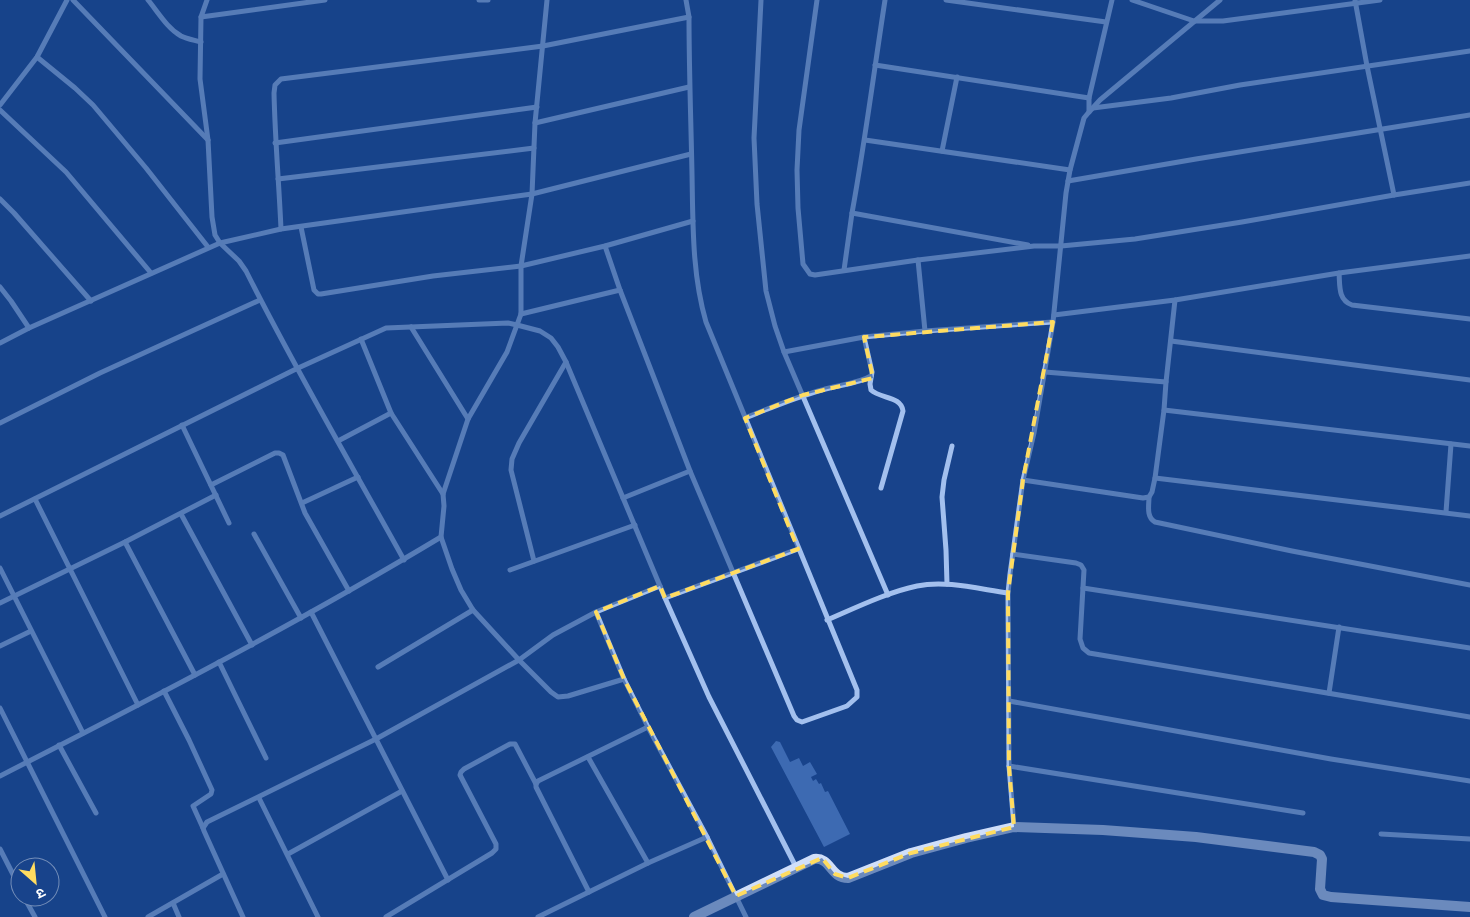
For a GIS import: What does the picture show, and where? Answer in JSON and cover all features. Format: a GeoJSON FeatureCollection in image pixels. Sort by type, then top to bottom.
{"type":"FeatureCollection","features":[{"type":"Feature","properties":{"kind":"street"},"geometry":{"type":"LineString","coordinates":[[0,105],[37,57],[67,0]]}},
{"type":"Feature","properties":{"kind":"street"},"geometry":{"type":"LineString","coordinates":[[73,0],[208,140]]}},
{"type":"Feature","properties":{"kind":"street"},"geometry":{"type":"LineString","coordinates":[[148,0],[163,20],[182,36],[201,42]]}},
{"type":"Feature","properties":{"kind":"street"},"geometry":{"type":"LineString","coordinates":[[207,0],[201,17],[200,79],[208,140],[212,218],[215,235],[246,271],[296,368],[404,560]]}},
{"type":"Feature","properties":{"kind":"street"},"geometry":{"type":"LineString","coordinates":[[201,17],[325,0]]}},
{"type":"Feature","properties":{"kind":"street"},"geometry":{"type":"LineString","coordinates":[[479,0],[488,0]]}},
{"type":"Feature","properties":{"kind":"street"},"geometry":{"type":"LineString","coordinates":[[442,494],[468,419],[507,352],[521,314],[521,266],[532,194],[535,124],[546,0]]}},
{"type":"Feature","properties":{"kind":"street"},"geometry":{"type":"LineString","coordinates":[[605,246],[620,290],[690,471],[794,716],[802,722],[847,706],[857,698],[857,690],[706,322],[700,301],[692,221],[689,17],[686,0]]}},
{"type":"Feature","properties":{"kind":"street"},"geometry":{"type":"LineString","coordinates":[[761,0],[754,138],[757,204],[766,291],[784,352],[888,595]]}},
{"type":"Feature","properties":{"kind":"street"},"geometry":{"type":"LineString","coordinates":[[817,0],[799,138],[797,170],[803,264],[810,274],[815,276],[844,270],[1034,246],[1061,246],[1135,239],[1470,183]]}},
{"type":"Feature","properties":{"kind":"street"},"geometry":{"type":"LineString","coordinates":[[844,270],[885,0]]}},
{"type":"Feature","properties":{"kind":"street"},"geometry":{"type":"LineString","coordinates":[[946,0],[1106,22]]}},
{"type":"Feature","properties":{"kind":"street"},"geometry":{"type":"LineString","coordinates":[[1090,110],[1089,98],[1112,0]]}},
{"type":"Feature","properties":{"kind":"street"},"geometry":{"type":"LineString","coordinates":[[1132,0],[1194,21],[1223,21],[1380,0]]}},
{"type":"Feature","properties":{"kind":"street"},"geometry":{"type":"LineString","coordinates":[[1014,827],[1009,766],[1008,593],[1023,480],[1034,433],[1053,322],[1070,170],[1084,118],[1090,110],[1220,0]]}},
{"type":"Feature","properties":{"kind":"street"},"geometry":{"type":"LineString","coordinates":[[1355,2],[1394,195]]}},
{"type":"Feature","properties":{"kind":"street"},"geometry":{"type":"LineString","coordinates":[[281,229],[275,143],[274,89],[277,82],[281,79],[543,46],[689,17]]}},
{"type":"Feature","properties":{"kind":"street"},"geometry":{"type":"LineString","coordinates":[[1090,110],[1470,50]]}},
{"type":"Feature","properties":{"kind":"street"},"geometry":{"type":"LineString","coordinates":[[37,57],[93,105],[146,168],[208,247]]}},
{"type":"Feature","properties":{"kind":"street"},"geometry":{"type":"LineString","coordinates":[[875,65],[957,76],[1089,98]]}},
{"type":"Feature","properties":{"kind":"street"},"geometry":{"type":"LineString","coordinates":[[942,151],[957,76]]}},
{"type":"Feature","properties":{"kind":"street"},"geometry":{"type":"LineString","coordinates":[[535,124],[690,86]]}},
{"type":"Feature","properties":{"kind":"street"},"geometry":{"type":"LineString","coordinates":[[275,143],[537,107]]}},
{"type":"Feature","properties":{"kind":"street"},"geometry":{"type":"LineString","coordinates":[[0,110],[66,172],[151,273]]}},
{"type":"Feature","properties":{"kind":"street"},"geometry":{"type":"LineString","coordinates":[[1068,182],[1470,115]]}},
{"type":"Feature","properties":{"kind":"street"},"geometry":{"type":"LineString","coordinates":[[865,140],[1070,170]]}},
{"type":"Feature","properties":{"kind":"street"},"geometry":{"type":"LineString","coordinates":[[278,179],[534,148]]}},
{"type":"Feature","properties":{"kind":"street"},"geometry":{"type":"LineString","coordinates":[[0,343],[28,328],[220,243],[281,229],[532,194],[691,154]]}},
{"type":"Feature","properties":{"kind":"street"},"geometry":{"type":"LineString","coordinates":[[0,199],[91,301]]}},
{"type":"Feature","properties":{"kind":"street"},"geometry":{"type":"LineString","coordinates":[[852,213],[1034,246]]}},
{"type":"Feature","properties":{"kind":"street"},"geometry":{"type":"LineString","coordinates":[[301,227],[314,290],[318,294],[433,276],[521,266],[605,246],[692,221]]}},
{"type":"Feature","properties":{"kind":"street"},"geometry":{"type":"LineString","coordinates":[[1054,315],[1175,300],[1339,273],[1470,256]]}},
{"type":"Feature","properties":{"kind":"street"},"geometry":{"type":"LineString","coordinates":[[918,260],[925,331]]}},
{"type":"Feature","properties":{"kind":"street"},"geometry":{"type":"LineString","coordinates":[[1339,273],[1341,294],[1346,303],[1470,319]]}},
{"type":"Feature","properties":{"kind":"street"},"geometry":{"type":"LineString","coordinates":[[0,288],[11,301],[28,328]]}},
{"type":"Feature","properties":{"kind":"street"},"geometry":{"type":"LineString","coordinates":[[521,314],[620,290]]}},
{"type":"Feature","properties":{"kind":"street"},"geometry":{"type":"LineString","coordinates":[[0,423],[91,377],[260,300]]}},
{"type":"Feature","properties":{"kind":"street"},"geometry":{"type":"LineString","coordinates":[[1175,300],[1155,478],[1152,492],[1149,496],[1149,516],[1151,520],[1302,553],[1470,585]]}},
{"type":"Feature","properties":{"kind":"street"},"geometry":{"type":"LineString","coordinates":[[784,352],[864,337],[1053,322]]}},
{"type":"Feature","properties":{"kind":"street"},"geometry":{"type":"LineString","coordinates":[[0,516],[296,368],[386,328],[508,323],[540,332],[551,338],[566,362],[665,598],[709,697],[796,867]]}},
{"type":"Feature","properties":{"kind":"street"},"geometry":{"type":"LineString","coordinates":[[411,327],[468,419]]}},
{"type":"Feature","properties":{"kind":"street"},"geometry":{"type":"LineString","coordinates":[[864,337],[872,372],[870,384],[873,392],[898,401],[902,404],[903,410],[881,488]]}},
{"type":"Feature","properties":{"kind":"street"},"geometry":{"type":"LineString","coordinates":[[361,339],[391,413],[442,494],[444,506],[441,538],[461,590],[473,610],[519,660],[558,697],[568,696],[624,679]]}},
{"type":"Feature","properties":{"kind":"street"},"geometry":{"type":"LineString","coordinates":[[1171,340],[1470,380]]}},
{"type":"Feature","properties":{"kind":"street"},"geometry":{"type":"LineString","coordinates":[[534,561],[511,470],[512,459],[528,427],[566,362]]}},
{"type":"Feature","properties":{"kind":"street"},"geometry":{"type":"LineString","coordinates":[[1045,372],[1166,382]]}},
{"type":"Feature","properties":{"kind":"street"},"geometry":{"type":"LineString","coordinates":[[745,418],[802,396],[871,376]]}},
{"type":"Feature","properties":{"kind":"street"},"geometry":{"type":"LineString","coordinates":[[1164,410],[1470,446]]}},
{"type":"Feature","properties":{"kind":"street"},"geometry":{"type":"LineString","coordinates":[[338,442],[391,413]]}},
{"type":"Feature","properties":{"kind":"street"},"geometry":{"type":"LineString","coordinates":[[182,424],[229,523]]}},
{"type":"Feature","properties":{"kind":"street"},"geometry":{"type":"LineString","coordinates":[[1446,512],[1451,444]]}},
{"type":"Feature","properties":{"kind":"street"},"geometry":{"type":"LineString","coordinates":[[947,584],[942,497],[952,446]]}},
{"type":"Feature","properties":{"kind":"street"},"geometry":{"type":"LineString","coordinates":[[210,485],[275,453],[283,455],[305,513],[349,590]]}},
{"type":"Feature","properties":{"kind":"street"},"geometry":{"type":"LineString","coordinates":[[623,498],[690,471]]}},
{"type":"Feature","properties":{"kind":"street"},"geometry":{"type":"LineString","coordinates":[[302,503],[358,477]]}},
{"type":"Feature","properties":{"kind":"street"},"geometry":{"type":"LineString","coordinates":[[1155,478],[1470,516]]}},
{"type":"Feature","properties":{"kind":"street"},"geometry":{"type":"LineString","coordinates":[[1023,480],[1143,498],[1149,496]]}},
{"type":"Feature","properties":{"kind":"street"},"geometry":{"type":"LineString","coordinates":[[0,603],[216,496]]}},
{"type":"Feature","properties":{"kind":"street"},"geometry":{"type":"LineString","coordinates":[[35,499],[138,705]]}},
{"type":"Feature","properties":{"kind":"street"},"geometry":{"type":"LineString","coordinates":[[181,514],[252,645]]}},
{"type":"Feature","properties":{"kind":"street"},"geometry":{"type":"LineString","coordinates":[[510,570],[635,524]]}},
{"type":"Feature","properties":{"kind":"street"},"geometry":{"type":"LineString","coordinates":[[254,534],[301,618]]}},
{"type":"Feature","properties":{"kind":"street"},"geometry":{"type":"LineString","coordinates":[[0,776],[252,645],[441,538]]}},
{"type":"Feature","properties":{"kind":"street"},"geometry":{"type":"LineString","coordinates":[[125,542],[195,675]]}},
{"type":"Feature","properties":{"kind":"street"},"geometry":{"type":"LineString","coordinates":[[665,598],[798,549]]}},
{"type":"Feature","properties":{"kind":"street"},"geometry":{"type":"LineString","coordinates":[[1013,554],[1081,565],[1084,570],[1080,639],[1083,648],[1089,653],[1470,717]]}},
{"type":"Feature","properties":{"kind":"street"},"geometry":{"type":"LineString","coordinates":[[0,568],[83,733]]}},
{"type":"Feature","properties":{"kind":"street"},"geometry":{"type":"LineString","coordinates":[[827,620],[918,585],[947,584],[1008,593]]}},
{"type":"Feature","properties":{"kind":"street"},"geometry":{"type":"LineString","coordinates":[[203,828],[207,822],[376,739],[519,660],[553,635],[596,612],[660,586]]}},
{"type":"Feature","properties":{"kind":"street"},"geometry":{"type":"LineString","coordinates":[[1083,588],[1470,648]]}},
{"type":"Feature","properties":{"kind":"street"},"geometry":{"type":"LineString","coordinates":[[378,667],[473,610]]}},
{"type":"Feature","properties":{"kind":"street"},"geometry":{"type":"LineString","coordinates":[[311,612],[448,880]]}},
{"type":"Feature","properties":{"kind":"street"},"geometry":{"type":"LineString","coordinates":[[596,612],[624,679],[648,728],[707,837],[746,917]]}},
{"type":"Feature","properties":{"kind":"street"},"geometry":{"type":"LineString","coordinates":[[1329,693],[1338,627]]}},
{"type":"Feature","properties":{"kind":"street"},"geometry":{"type":"LineString","coordinates":[[0,646],[31,631]]}},
{"type":"Feature","properties":{"kind":"street"},"geometry":{"type":"LineString","coordinates":[[219,662],[266,758]]}},
{"type":"Feature","properties":{"kind":"street"},"geometry":{"type":"LineString","coordinates":[[164,691],[212,790],[211,794],[192,806],[243,917]]}},
{"type":"Feature","properties":{"kind":"street"},"geometry":{"type":"LineString","coordinates":[[1009,701],[1331,759],[1470,781]]}},
{"type":"Feature","properties":{"kind":"street"},"geometry":{"type":"LineString","coordinates":[[0,708],[105,917]]}},
{"type":"Feature","properties":{"kind":"street"},"geometry":{"type":"LineString","coordinates":[[536,784],[538,781],[648,728]]}},
{"type":"Feature","properties":{"kind":"street"},"geometry":{"type":"LineString","coordinates":[[386,917],[496,849],[496,844],[460,775],[464,769],[510,744],[517,746],[589,892]]}},
{"type":"Feature","properties":{"kind":"street"},"geometry":{"type":"LineString","coordinates":[[59,745],[96,813]]}},
{"type":"Feature","properties":{"kind":"street"},"geometry":{"type":"LineString","coordinates":[[588,757],[648,864]]}},
{"type":"Feature","properties":{"kind":"street"},"geometry":{"type":"LineString","coordinates":[[1009,766],[1303,813]]}},
{"type":"Feature","properties":{"kind":"street"},"geometry":{"type":"LineString","coordinates":[[288,854],[402,791]]}},
{"type":"Feature","properties":{"kind":"street"},"geometry":{"type":"LineString","coordinates":[[259,798],[318,917]]}},
{"type":"Feature","properties":{"kind":"street"},"geometry":{"type":"LineString","coordinates":[[694,917],[814,859],[824,860],[841,878],[848,878],[920,850],[1014,827],[1103,830],[1196,837],[1314,852],[1320,854],[1322,859],[1320,889],[1324,895],[1470,906]]}},
{"type":"Feature","properties":{"kind":"street"},"geometry":{"type":"LineString","coordinates":[[1381,834],[1470,839]]}},
{"type":"Feature","properties":{"kind":"street"},"geometry":{"type":"LineString","coordinates":[[538,917],[707,837]]}},
{"type":"Feature","properties":{"kind":"street"},"geometry":{"type":"LineString","coordinates":[[0,849],[10,868]]}},
{"type":"Feature","properties":{"kind":"street"},"geometry":{"type":"LineString","coordinates":[[148,917],[223,874]]}},
{"type":"Feature","properties":{"kind":"street"},"geometry":{"type":"LineString","coordinates":[[173,903],[179,917]]}},
{"type":"Feature","properties":{"kind":"highlighted area"},"geometry":{"type":"Polygon","coordinates":[[[1053,322],[1023,480],[1008,593],[1009,766],[1014,827],[911,853],[848,878],[835,874],[822,858],[736,896],[624,679],[596,612],[660,586],[665,598],[798,549],[745,418],[803,395],[873,378],[864,337],[1053,322]]]}},
{"type":"Feature","properties":{"kind":"building"},"geometry":{"type":"Polygon","coordinates":[[[776,741],[780,742],[790,762],[799,758],[803,766],[810,762],[817,774],[811,777],[813,781],[816,779],[819,784],[821,783],[825,792],[828,791],[850,834],[824,847],[771,747],[776,741]]]}}]}
